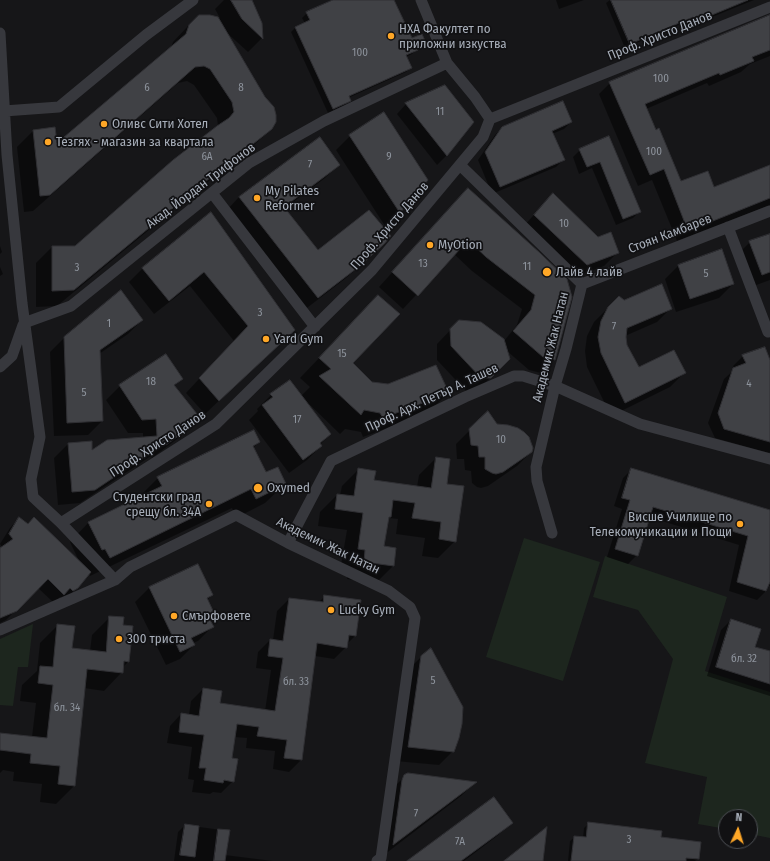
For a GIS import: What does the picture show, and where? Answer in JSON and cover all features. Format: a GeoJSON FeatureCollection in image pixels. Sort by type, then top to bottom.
{"type":"FeatureCollection","features":[{"type":"Feature","properties":{"kind":"street"},"geometry":{"type":"LineString","coordinates":[[4,111],[59,108],[146,35],[193,0]]}},
{"type":"Feature","properties":{"kind":"street"},"geometry":{"type":"LineString","coordinates":[[421,0],[447,63],[475,97],[490,119]]}},
{"type":"Feature","properties":{"kind":"street","name":"Проф. Христо Данов"},"geometry":{"type":"LineString","coordinates":[[61,522],[216,424],[372,270],[483,137],[490,119],[770,7]]}},
{"type":"Feature","properties":{"kind":"street"},"geometry":{"type":"LineString","coordinates":[[0,33],[4,111],[24,323],[40,437],[31,479],[33,497],[61,522],[115,580]]}},
{"type":"Feature","properties":{"kind":"street","name":"Акад. Йордан Трифонов"},"geometry":{"type":"LineString","coordinates":[[24,323],[71,306],[249,163],[324,121],[447,63]]}},
{"type":"Feature","properties":{"kind":"street"},"geometry":{"type":"LineString","coordinates":[[460,166],[582,284]]}},
{"type":"Feature","properties":{"kind":"street"},"geometry":{"type":"LineString","coordinates":[[212,193],[315,327]]}},
{"type":"Feature","properties":{"kind":"street","name":"Стоян Камбарев"},"geometry":{"type":"LineString","coordinates":[[582,284],[770,211]]}},
{"type":"Feature","properties":{"kind":"street"},"geometry":{"type":"LineString","coordinates":[[728,227],[768,332]]}},
{"type":"Feature","properties":{"kind":"street","name":"Академик Жак Натан"},"geometry":{"type":"LineString","coordinates":[[552,533],[537,481],[536,467],[555,386],[582,284]]}},
{"type":"Feature","properties":{"kind":"street"},"geometry":{"type":"LineString","coordinates":[[0,367],[12,356],[24,323]]}},
{"type":"Feature","properties":{"kind":"street","name":"Проф. Арх. Петър А. Ташев"},"geometry":{"type":"LineString","coordinates":[[288,543],[331,461],[465,397],[514,376],[522,376],[555,386],[640,424],[770,459]]}},
{"type":"Feature","properties":{"kind":"street","name":"Академик Жак Натан"},"geometry":{"type":"LineString","coordinates":[[0,630],[115,580],[130,567],[236,515],[288,543],[389,592],[410,607],[415,618],[381,858],[377,861]]}},
{"type":"Feature","properties":{"kind":"shaded area"},"geometry":{"type":"Polygon","coordinates":[[[524,538],[600,562],[563,681],[486,657],[524,538]]]}},
{"type":"Feature","properties":{"kind":"shaded area"},"geometry":{"type":"Polygon","coordinates":[[[605,556],[727,597],[705,671],[770,692],[770,838],[758,836],[758,809],[718,809],[718,828],[698,824],[707,777],[645,763],[673,659],[638,610],[593,597],[605,556]]]}},
{"type":"Feature","properties":{"kind":"shaded area"},"geometry":{"type":"Polygon","coordinates":[[[33,624],[28,667],[18,667],[13,706],[0,705],[0,639],[33,624]]]}},
{"type":"Feature","properties":{"kind":"building"},"geometry":{"type":"Polygon","coordinates":[[[231,0],[252,0],[262,23],[263,39],[242,19],[231,0]]]}},
{"type":"Feature","properties":{"kind":"building"},"geometry":{"type":"Polygon","coordinates":[[[333,0],[394,0],[412,38],[422,34],[426,43],[417,47],[418,50],[406,55],[412,68],[349,96],[351,101],[333,109],[295,27],[310,20],[306,12],[333,0]]]}},
{"type":"Feature","properties":{"kind":"building"},"geometry":{"type":"Polygon","coordinates":[[[611,0],[748,0],[695,22],[693,17],[630,44],[611,0]]]}},
{"type":"Feature","properties":{"kind":"building"},"geometry":{"type":"Polygon","coordinates":[[[199,15],[218,17],[265,97],[274,107],[276,122],[272,129],[196,189],[74,290],[52,291],[52,246],[75,246],[173,160],[229,118],[234,112],[232,102],[210,69],[204,66],[195,67],[50,195],[40,196],[33,130],[55,127],[57,143],[186,34],[189,25],[199,15]]]}},
{"type":"Feature","properties":{"kind":"building"},"geometry":{"type":"Polygon","coordinates":[[[770,15],[770,50],[752,57],[754,61],[720,75],[719,73],[645,104],[656,130],[659,128],[681,181],[708,171],[714,187],[770,165],[770,198],[688,231],[664,169],[650,175],[609,82],[770,15]]]}},
{"type":"Feature","properties":{"kind":"building"},"geometry":{"type":"Polygon","coordinates":[[[445,85],[474,122],[447,156],[405,103],[445,85]]]}},
{"type":"Feature","properties":{"kind":"building"},"geometry":{"type":"Polygon","coordinates":[[[563,101],[572,122],[552,131],[565,160],[500,187],[485,152],[502,127],[563,101]]]}},
{"type":"Feature","properties":{"kind":"building"},"geometry":{"type":"Polygon","coordinates":[[[384,112],[428,180],[400,213],[349,135],[384,112]]]}},
{"type":"Feature","properties":{"kind":"building"},"geometry":{"type":"Polygon","coordinates":[[[609,136],[641,212],[623,219],[600,162],[587,167],[579,149],[609,136]]]}},
{"type":"Feature","properties":{"kind":"building"},"geometry":{"type":"Polygon","coordinates":[[[320,137],[340,165],[284,207],[318,250],[369,210],[391,236],[361,265],[318,298],[239,197],[320,137]]]}},
{"type":"Feature","properties":{"kind":"building"},"geometry":{"type":"Polygon","coordinates":[[[468,188],[567,279],[572,297],[555,360],[543,357],[513,331],[531,310],[535,295],[486,257],[468,240],[418,296],[392,272],[468,188]]]}},
{"type":"Feature","properties":{"kind":"building"},"geometry":{"type":"Polygon","coordinates":[[[553,193],[598,237],[611,232],[619,253],[587,265],[534,215],[553,193]]]}},
{"type":"Feature","properties":{"kind":"building"},"geometry":{"type":"Polygon","coordinates":[[[211,212],[295,330],[219,401],[199,378],[248,326],[204,272],[169,301],[142,268],[211,212]]]}},
{"type":"Feature","properties":{"kind":"building"},"geometry":{"type":"Polygon","coordinates":[[[770,234],[770,272],[762,275],[749,241],[770,234]]]}},
{"type":"Feature","properties":{"kind":"building"},"geometry":{"type":"Polygon","coordinates":[[[722,249],[734,284],[690,299],[678,265],[722,249]]]}},
{"type":"Feature","properties":{"kind":"building"},"geometry":{"type":"Polygon","coordinates":[[[662,284],[672,309],[627,328],[627,345],[639,367],[674,350],[686,373],[625,403],[601,353],[598,337],[601,321],[608,307],[619,296],[624,300],[662,284]]]}},
{"type":"Feature","properties":{"kind":"building"},"geometry":{"type":"Polygon","coordinates":[[[121,290],[143,320],[100,350],[103,421],[67,423],[64,337],[121,290]]]}},
{"type":"Feature","properties":{"kind":"building"},"geometry":{"type":"Polygon","coordinates":[[[378,295],[400,314],[353,363],[372,382],[388,384],[436,365],[449,393],[383,418],[380,413],[364,410],[361,415],[319,376],[331,369],[319,358],[378,295]]]}},
{"type":"Feature","properties":{"kind":"building"},"geometry":{"type":"Polygon","coordinates":[[[459,320],[481,322],[504,339],[510,359],[491,378],[481,378],[451,346],[450,329],[459,320]]]}},
{"type":"Feature","properties":{"kind":"building"},"geometry":{"type":"Polygon","coordinates":[[[765,347],[770,360],[770,442],[724,429],[718,413],[733,368],[746,363],[742,355],[765,347]]]}},
{"type":"Feature","properties":{"kind":"building"},"geometry":{"type":"Polygon","coordinates":[[[166,354],[183,379],[174,385],[201,419],[166,445],[165,443],[95,490],[72,492],[68,443],[92,441],[92,450],[107,440],[157,436],[156,419],[142,420],[119,385],[166,354]]]}},
{"type":"Feature","properties":{"kind":"building"},"geometry":{"type":"Polygon","coordinates":[[[290,380],[331,434],[320,443],[322,446],[303,460],[262,405],[273,397],[270,394],[290,380]]]}},
{"type":"Feature","properties":{"kind":"building"},"geometry":{"type":"Polygon","coordinates":[[[488,411],[497,424],[508,425],[518,428],[524,432],[529,437],[533,448],[532,452],[503,472],[496,474],[485,469],[485,457],[479,457],[478,446],[471,445],[469,429],[488,411]]]}},
{"type":"Feature","properties":{"kind":"building"},"geometry":{"type":"Polygon","coordinates":[[[254,430],[260,442],[253,446],[266,472],[278,467],[286,484],[256,499],[251,489],[110,558],[105,549],[102,550],[88,522],[162,486],[157,477],[254,430]]]}},
{"type":"Feature","properties":{"kind":"building"},"geometry":{"type":"Polygon","coordinates":[[[436,457],[450,459],[447,484],[464,486],[456,542],[439,539],[441,522],[412,518],[415,503],[393,500],[391,517],[389,517],[384,546],[396,548],[394,566],[364,562],[365,550],[358,549],[363,513],[335,509],[337,494],[354,496],[358,468],[376,471],[374,480],[431,488],[436,457]]]}},
{"type":"Feature","properties":{"kind":"building","name":"Висше Училище по Телекомуникации и Пощи"},"geometry":{"type":"Polygon","coordinates":[[[631,468],[770,510],[770,582],[766,591],[737,582],[748,536],[653,507],[638,556],[615,549],[630,500],[622,498],[631,468]]]}},
{"type":"Feature","properties":{"kind":"building"},"geometry":{"type":"Polygon","coordinates":[[[19,517],[28,524],[34,517],[91,572],[78,588],[73,591],[70,588],[64,595],[48,579],[17,611],[0,618],[0,548],[13,539],[9,534],[19,517]]]}},
{"type":"Feature","properties":{"kind":"building"},"geometry":{"type":"Polygon","coordinates":[[[198,564],[213,595],[207,598],[216,617],[210,620],[214,627],[191,638],[195,645],[180,652],[149,587],[198,564]]]}},
{"type":"Feature","properties":{"kind":"building"},"geometry":{"type":"Polygon","coordinates":[[[324,595],[361,600],[356,636],[349,635],[347,648],[317,643],[302,760],[284,758],[287,740],[257,736],[259,727],[237,724],[232,758],[238,759],[234,782],[224,780],[223,783],[204,780],[206,768],[199,768],[204,735],[179,732],[181,713],[199,716],[203,688],[222,691],[220,703],[275,711],[283,658],[268,656],[270,639],[283,641],[289,598],[323,602],[324,595]]]}},
{"type":"Feature","properties":{"kind":"building"},"geometry":{"type":"Polygon","coordinates":[[[109,616],[124,617],[123,625],[133,626],[129,662],[124,661],[123,673],[87,669],[75,786],[58,784],[60,766],[30,763],[31,754],[0,750],[0,733],[47,738],[53,685],[38,683],[40,666],[53,667],[57,624],[75,626],[72,648],[106,652],[109,616]]]}},
{"type":"Feature","properties":{"kind":"building"},"geometry":{"type":"Polygon","coordinates":[[[731,619],[761,629],[755,647],[770,651],[770,684],[716,667],[731,619]]]}},
{"type":"Feature","properties":{"kind":"building"},"geometry":{"type":"Polygon","coordinates":[[[431,648],[463,707],[462,724],[454,752],[408,747],[421,656],[431,648]]]}},
{"type":"Feature","properties":{"kind":"building"},"geometry":{"type":"Polygon","coordinates":[[[408,773],[477,782],[393,845],[402,780],[404,775],[408,773]]]}},
{"type":"Feature","properties":{"kind":"building"},"geometry":{"type":"Polygon","coordinates":[[[494,797],[513,823],[461,861],[407,861],[494,797]]]}},
{"type":"Feature","properties":{"kind":"building"},"geometry":{"type":"Polygon","coordinates":[[[588,822],[662,831],[661,837],[701,842],[699,859],[686,858],[686,861],[571,861],[574,836],[586,837],[588,822]]]}},
{"type":"Feature","properties":{"kind":"building"},"geometry":{"type":"Polygon","coordinates":[[[185,824],[199,826],[195,857],[180,855],[185,824]]]}},
{"type":"Feature","properties":{"kind":"building"},"geometry":{"type":"Polygon","coordinates":[[[547,827],[543,861],[504,861],[547,827]]]}},
{"type":"Feature","properties":{"kind":"building"},"geometry":{"type":"Polygon","coordinates":[[[218,829],[230,830],[225,861],[214,861],[218,829]]]}},
{"type":"Feature","properties":{"kind":"place","name":"НХА Факултет по приложни изкуства"},"geometry":{"type":"Point","coordinates":[391,36]}},
{"type":"Feature","properties":{"kind":"place","name":"Оливс Сити Хотел"},"geometry":{"type":"Point","coordinates":[104,124]}},
{"type":"Feature","properties":{"kind":"place","name":"Тезгях - магазин за квартала"},"geometry":{"type":"Point","coordinates":[48,142]}},
{"type":"Feature","properties":{"kind":"place","name":"My Pilates Reformer"},"geometry":{"type":"Point","coordinates":[257,198]}},
{"type":"Feature","properties":{"kind":"place","name":"MyOtion"},"geometry":{"type":"Point","coordinates":[430,245]}},
{"type":"Feature","properties":{"kind":"place","name":"Лайв 4 лайв"},"geometry":{"type":"Point","coordinates":[547,272]}},
{"type":"Feature","properties":{"kind":"place","name":"Yard Gym"},"geometry":{"type":"Point","coordinates":[266,339]}},
{"type":"Feature","properties":{"kind":"place","name":"Oxymed"},"geometry":{"type":"Point","coordinates":[258,488]}},
{"type":"Feature","properties":{"kind":"place","name":"Студентски град срещу бл. 34А"},"geometry":{"type":"Point","coordinates":[209,504]}},
{"type":"Feature","properties":{"kind":"place","name":"Висше Училище по Телекомуникации и Пощи"},"geometry":{"type":"Point","coordinates":[740,524]}},
{"type":"Feature","properties":{"kind":"place","name":"Lucky Gym"},"geometry":{"type":"Point","coordinates":[331,610]}},
{"type":"Feature","properties":{"kind":"place","name":"Смърфовете"},"geometry":{"type":"Point","coordinates":[174,616]}},
{"type":"Feature","properties":{"kind":"place","name":"300 триста"},"geometry":{"type":"Point","coordinates":[119,639]}}]}
